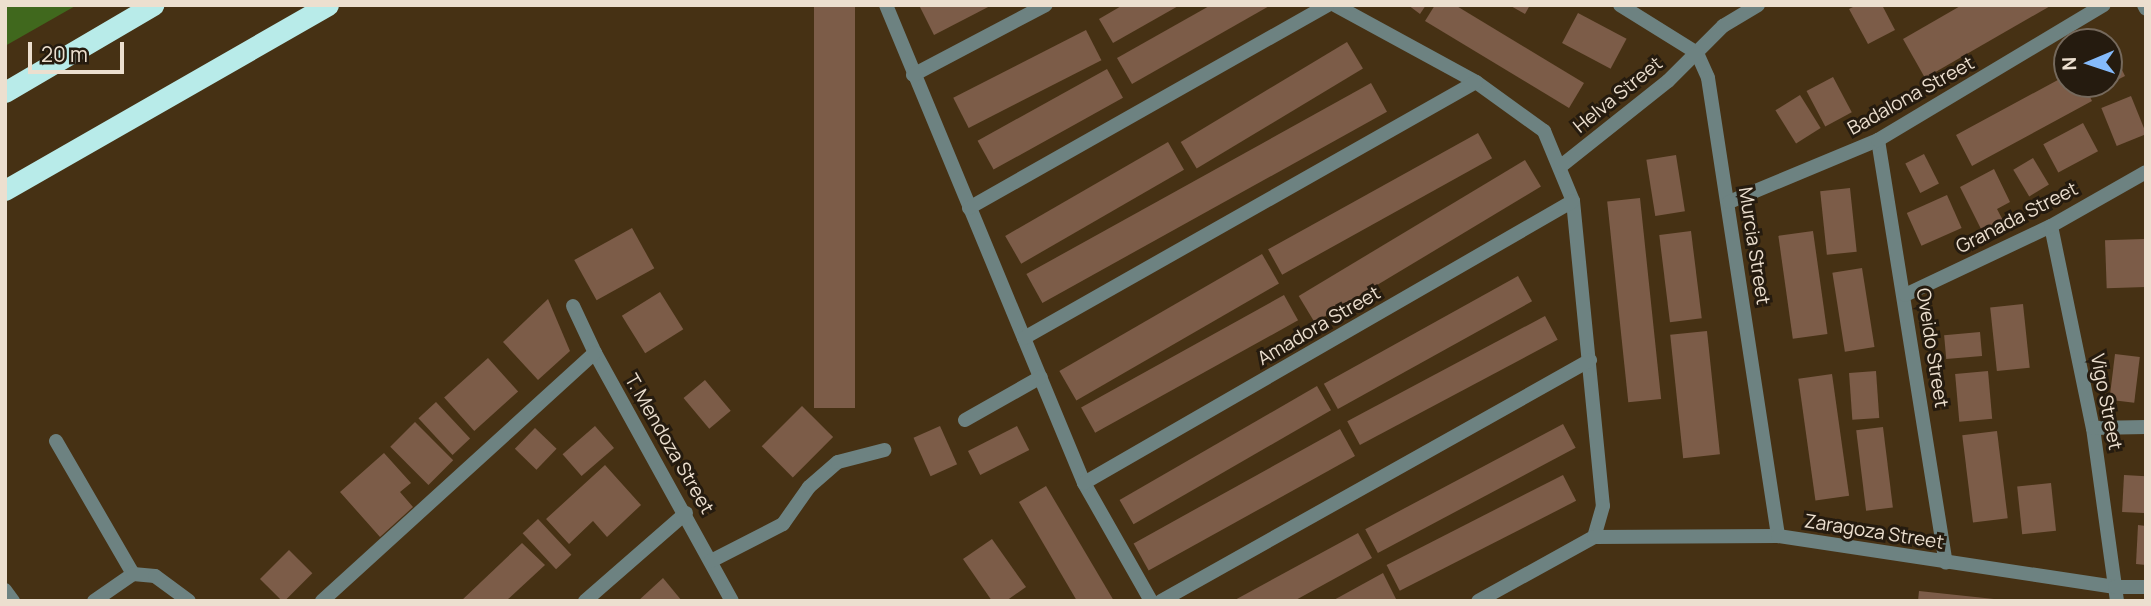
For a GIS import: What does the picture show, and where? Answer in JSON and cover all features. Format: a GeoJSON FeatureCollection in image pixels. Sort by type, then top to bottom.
{"type":"FeatureCollection","features":[{"type":"Feature","properties":{"kind":"highway"},"geometry":{"type":"LineString","coordinates":[[5,92],[153,5]]}},
{"type":"Feature","properties":{"kind":"highway"},"geometry":{"type":"LineString","coordinates":[[5,190],[328,5]]}},
{"type":"Feature","properties":{"kind":"street"},"geometry":{"type":"LineString","coordinates":[[886,5],[1084,483],[1150,601]]}},
{"type":"Feature","properties":{"kind":"street"},"geometry":{"type":"LineString","coordinates":[[913,75],[1046,5]]}},
{"type":"Feature","properties":{"kind":"street"},"geometry":{"type":"LineString","coordinates":[[969,208],[1328,5]]}},
{"type":"Feature","properties":{"kind":"street"},"geometry":{"type":"LineString","coordinates":[[1335,5],[1476,82],[1544,131],[1561,166],[1573,201],[1603,476],[1603,506],[1594,537],[1478,601]]}},
{"type":"Feature","properties":{"kind":"street"},"geometry":{"type":"LineString","coordinates":[[1620,5],[1697,53]]}},
{"type":"Feature","properties":{"kind":"street","name":"Helva Street"},"geometry":{"type":"LineString","coordinates":[[1561,166],[1697,53],[1723,26],[1758,5]]}},
{"type":"Feature","properties":{"kind":"street","name":"Badalona Street"},"geometry":{"type":"LineString","coordinates":[[1729,202],[1878,140],[2104,5]]}},
{"type":"Feature","properties":{"kind":"street","name":"Murcia Street"},"geometry":{"type":"LineString","coordinates":[[1697,53],[1708,78],[1729,202],[1778,536]]}},
{"type":"Feature","properties":{"kind":"street"},"geometry":{"type":"LineString","coordinates":[[1024,338],[1476,82]]}},
{"type":"Feature","properties":{"kind":"street","name":"Oveido Street"},"geometry":{"type":"LineString","coordinates":[[1878,140],[1946,563]]}},
{"type":"Feature","properties":{"kind":"street","name":"Granada Street"},"geometry":{"type":"LineString","coordinates":[[1905,295],[2050,226],[2146,172]]}},
{"type":"Feature","properties":{"kind":"street","name":"Amadora Street"},"geometry":{"type":"LineString","coordinates":[[1084,483],[1573,201]]}},
{"type":"Feature","properties":{"kind":"street","name":"Vigo Street"},"geometry":{"type":"LineString","coordinates":[[2050,226],[2092,428],[2116,594]]}},
{"type":"Feature","properties":{"kind":"street","name":"T. Mendoza Street"},"geometry":{"type":"LineString","coordinates":[[573,306],[595,353],[687,513],[732,601]]}},
{"type":"Feature","properties":{"kind":"street"},"geometry":{"type":"LineString","coordinates":[[322,601],[595,353]]}},
{"type":"Feature","properties":{"kind":"street"},"geometry":{"type":"LineString","coordinates":[[1161,601],[1590,360]]}},
{"type":"Feature","properties":{"kind":"street"},"geometry":{"type":"LineString","coordinates":[[965,420],[1041,377]]}},
{"type":"Feature","properties":{"kind":"street"},"geometry":{"type":"LineString","coordinates":[[2092,428],[2146,428]]}},
{"type":"Feature","properties":{"kind":"street"},"geometry":{"type":"LineString","coordinates":[[56,441],[133,574]]}},
{"type":"Feature","properties":{"kind":"street"},"geometry":{"type":"LineString","coordinates":[[711,561],[783,524],[809,486],[838,463],[884,450]]}},
{"type":"Feature","properties":{"kind":"street"},"geometry":{"type":"LineString","coordinates":[[584,601],[687,513]]}},
{"type":"Feature","properties":{"kind":"street","name":"Zaragoza Street"},"geometry":{"type":"LineString","coordinates":[[1594,537],[1778,536],[2116,594],[2146,587]]}},
{"type":"Feature","properties":{"kind":"street"},"geometry":{"type":"LineString","coordinates":[[94,601],[133,574],[155,576],[189,601]]}},
{"type":"Feature","properties":{"kind":"street"},"geometry":{"type":"LineString","coordinates":[[5,590],[13,601]]}},
{"type":"Feature","properties":{"kind":"green space"},"geometry":{"type":"Polygon","coordinates":[[[5,5],[77,5],[5,46],[5,5]]]}},
{"type":"Feature","properties":{"kind":"building"},"geometry":{"type":"Polygon","coordinates":[[[814,5],[855,5],[855,408],[814,408],[814,5]]]}},
{"type":"Feature","properties":{"kind":"building"},"geometry":{"type":"Polygon","coordinates":[[[919,5],[992,5],[934,35],[919,5]]]}},
{"type":"Feature","properties":{"kind":"building"},"geometry":{"type":"Polygon","coordinates":[[[1123,5],[1180,5],[1113,43],[1099,19],[1123,5]]]}},
{"type":"Feature","properties":{"kind":"building"},"geometry":{"type":"Polygon","coordinates":[[[1211,5],[1271,5],[1132,84],[1117,58],[1211,5]]]}},
{"type":"Feature","properties":{"kind":"building"},"geometry":{"type":"Polygon","coordinates":[[[1408,5],[1426,5],[1420,14],[1408,5]]]}},
{"type":"Feature","properties":{"kind":"building"},"geometry":{"type":"Polygon","coordinates":[[[1435,5],[1455,5],[1584,83],[1569,108],[1425,21],[1435,5]]]}},
{"type":"Feature","properties":{"kind":"building"},"geometry":{"type":"Polygon","coordinates":[[[1509,5],[1530,5],[1525,14],[1509,5]]]}},
{"type":"Feature","properties":{"kind":"building"},"geometry":{"type":"Polygon","coordinates":[[[1857,5],[1882,5],[1895,30],[1868,44],[1849,9],[1857,5]]]}},
{"type":"Feature","properties":{"kind":"building"},"geometry":{"type":"Polygon","coordinates":[[[1962,5],[2052,5],[1925,78],[1903,39],[1962,5]]]}},
{"type":"Feature","properties":{"kind":"building"},"geometry":{"type":"Polygon","coordinates":[[[1578,13],[1627,39],[1611,69],[1562,43],[1578,13]]]}},
{"type":"Feature","properties":{"kind":"building"},"geometry":{"type":"Polygon","coordinates":[[[1086,30],[1101,60],[969,128],[953,98],[1086,30]]]}},
{"type":"Feature","properties":{"kind":"building"},"geometry":{"type":"Polygon","coordinates":[[[1347,42],[1363,69],[1197,168],[1181,142],[1347,42]]]}},
{"type":"Feature","properties":{"kind":"building"},"geometry":{"type":"Polygon","coordinates":[[[1107,69],[1123,98],[994,170],[978,141],[1107,69]]]}},
{"type":"Feature","properties":{"kind":"building"},"geometry":{"type":"Polygon","coordinates":[[[1833,77],[1852,112],[1825,126],[1807,91],[1833,77]]]}},
{"type":"Feature","properties":{"kind":"building"},"geometry":{"type":"Polygon","coordinates":[[[1371,83],[1387,112],[1042,303],[1026,274],[1371,83]]]}},
{"type":"Feature","properties":{"kind":"building"},"geometry":{"type":"Polygon","coordinates":[[[2053,83],[2053,98],[2091,98],[2092,101],[1972,166],[1956,135],[2053,83]]]}},
{"type":"Feature","properties":{"kind":"building"},"geometry":{"type":"Polygon","coordinates":[[[1800,95],[1821,128],[1796,143],[1775,110],[1800,95]]]}},
{"type":"Feature","properties":{"kind":"building"},"geometry":{"type":"Polygon","coordinates":[[[2131,96],[2146,134],[2117,146],[2101,108],[2131,96]]]}},
{"type":"Feature","properties":{"kind":"building"},"geometry":{"type":"Polygon","coordinates":[[[2083,123],[2098,151],[2058,172],[2043,144],[2083,123]]]}},
{"type":"Feature","properties":{"kind":"building"},"geometry":{"type":"Polygon","coordinates":[[[1478,133],[1492,158],[1282,275],[1268,249],[1478,133]]]}},
{"type":"Feature","properties":{"kind":"building"},"geometry":{"type":"Polygon","coordinates":[[[1168,142],[1184,170],[1021,264],[1005,236],[1168,142]]]}},
{"type":"Feature","properties":{"kind":"building"},"geometry":{"type":"Polygon","coordinates":[[[1924,154],[1939,183],[1920,193],[1905,164],[1924,154]]]}},
{"type":"Feature","properties":{"kind":"building"},"geometry":{"type":"Polygon","coordinates":[[[1676,155],[1685,211],[1655,216],[1646,160],[1676,155]]]}},
{"type":"Feature","properties":{"kind":"building"},"geometry":{"type":"Polygon","coordinates":[[[2033,158],[2049,185],[2029,196],[2013,170],[2033,158]]]}},
{"type":"Feature","properties":{"kind":"building"},"geometry":{"type":"Polygon","coordinates":[[[1525,160],[1541,187],[1315,323],[1299,296],[1525,160]]]}},
{"type":"Feature","properties":{"kind":"building"},"geometry":{"type":"Polygon","coordinates":[[[1994,169],[2010,202],[1997,209],[2008,230],[1987,241],[1960,187],[1994,169]]]}},
{"type":"Feature","properties":{"kind":"building"},"geometry":{"type":"Polygon","coordinates":[[[1850,188],[1857,252],[1827,255],[1820,191],[1850,188]]]}},
{"type":"Feature","properties":{"kind":"building"},"geometry":{"type":"Polygon","coordinates":[[[1947,195],[1962,228],[1921,246],[1907,213],[1947,195]]]}},
{"type":"Feature","properties":{"kind":"building"},"geometry":{"type":"Polygon","coordinates":[[[1640,198],[1661,399],[1628,402],[1607,201],[1640,198]]]}},
{"type":"Feature","properties":{"kind":"building"},"geometry":{"type":"Polygon","coordinates":[[[632,228],[654,268],[597,300],[574,260],[632,228]]]}},
{"type":"Feature","properties":{"kind":"building"},"geometry":{"type":"Polygon","coordinates":[[[1691,231],[1702,318],[1670,322],[1659,235],[1691,231]]]}},
{"type":"Feature","properties":{"kind":"building"},"geometry":{"type":"Polygon","coordinates":[[[1813,231],[1827,334],[1793,339],[1778,236],[1813,231]]]}},
{"type":"Feature","properties":{"kind":"building"},"geometry":{"type":"Polygon","coordinates":[[[2144,239],[2146,287],[2107,288],[2105,240],[2144,239]]]}},
{"type":"Feature","properties":{"kind":"building"},"geometry":{"type":"Polygon","coordinates":[[[1262,254],[1279,283],[1076,400],[1059,371],[1262,254]]]}},
{"type":"Feature","properties":{"kind":"building"},"geometry":{"type":"Polygon","coordinates":[[[1862,268],[1875,347],[1845,352],[1832,273],[1862,268]]]}},
{"type":"Feature","properties":{"kind":"building"},"geometry":{"type":"Polygon","coordinates":[[[1518,276],[1532,301],[1338,409],[1324,384],[1518,276]]]}},
{"type":"Feature","properties":{"kind":"building"},"geometry":{"type":"Polygon","coordinates":[[[660,292],[683,329],[645,353],[622,316],[660,292]]]}},
{"type":"Feature","properties":{"kind":"building"},"geometry":{"type":"Polygon","coordinates":[[[1284,295],[1298,320],[1095,433],[1081,407],[1284,295]]]}},
{"type":"Feature","properties":{"kind":"building"},"geometry":{"type":"Polygon","coordinates":[[[548,299],[570,351],[538,380],[503,342],[548,299]]]}},
{"type":"Feature","properties":{"kind":"building"},"geometry":{"type":"Polygon","coordinates":[[[2023,304],[2030,368],[1997,371],[1990,307],[2023,304]]]}},
{"type":"Feature","properties":{"kind":"building"},"geometry":{"type":"Polygon","coordinates":[[[1545,316],[1558,340],[1360,445],[1347,421],[1545,316]]]}},
{"type":"Feature","properties":{"kind":"building"},"geometry":{"type":"Polygon","coordinates":[[[1707,331],[1720,454],[1683,458],[1670,335],[1707,331]]]}},
{"type":"Feature","properties":{"kind":"building"},"geometry":{"type":"Polygon","coordinates":[[[1980,332],[1982,356],[1946,359],[1944,335],[1980,332]]]}},
{"type":"Feature","properties":{"kind":"building"},"geometry":{"type":"Polygon","coordinates":[[[2115,354],[2140,357],[2134,403],[2109,400],[2115,354]]]}},
{"type":"Feature","properties":{"kind":"building"},"geometry":{"type":"Polygon","coordinates":[[[488,358],[518,391],[474,431],[444,397],[488,358]]]}},
{"type":"Feature","properties":{"kind":"building"},"geometry":{"type":"Polygon","coordinates":[[[1876,371],[1879,418],[1852,420],[1849,373],[1876,371]]]}},
{"type":"Feature","properties":{"kind":"building"},"geometry":{"type":"Polygon","coordinates":[[[1988,371],[1992,419],[1959,422],[1955,374],[1988,371]]]}},
{"type":"Feature","properties":{"kind":"building"},"geometry":{"type":"Polygon","coordinates":[[[1832,374],[1849,496],[1815,501],[1798,379],[1832,374]]]}},
{"type":"Feature","properties":{"kind":"building"},"geometry":{"type":"Polygon","coordinates":[[[705,380],[731,411],[709,429],[684,398],[705,380]]]}},
{"type":"Feature","properties":{"kind":"building"},"geometry":{"type":"Polygon","coordinates":[[[1317,386],[1331,410],[1134,524],[1120,500],[1317,386]]]}},
{"type":"Feature","properties":{"kind":"building"},"geometry":{"type":"Polygon","coordinates":[[[436,402],[470,439],[453,455],[418,418],[436,402]]]}},
{"type":"Feature","properties":{"kind":"building"},"geometry":{"type":"Polygon","coordinates":[[[802,406],[833,437],[793,477],[762,446],[802,406]]]}},
{"type":"Feature","properties":{"kind":"building"},"geometry":{"type":"Polygon","coordinates":[[[415,422],[453,460],[428,485],[390,447],[415,422]]]}},
{"type":"Feature","properties":{"kind":"building"},"geometry":{"type":"Polygon","coordinates":[[[1563,424],[1576,448],[1378,553],[1365,529],[1563,424]]]}},
{"type":"Feature","properties":{"kind":"building"},"geometry":{"type":"Polygon","coordinates":[[[595,426],[614,448],[582,476],[563,454],[595,426]]]}},
{"type":"Feature","properties":{"kind":"building"},"geometry":{"type":"Polygon","coordinates":[[[940,426],[957,464],[931,476],[914,438],[940,426]]]}},
{"type":"Feature","properties":{"kind":"building"},"geometry":{"type":"Polygon","coordinates":[[[1017,426],[1029,450],[980,475],[968,451],[1017,426]]]}},
{"type":"Feature","properties":{"kind":"building"},"geometry":{"type":"Polygon","coordinates":[[[1883,427],[1893,507],[1866,511],[1856,430],[1883,427]]]}},
{"type":"Feature","properties":{"kind":"building"},"geometry":{"type":"Polygon","coordinates":[[[535,428],[557,449],[536,470],[515,449],[535,428]]]}},
{"type":"Feature","properties":{"kind":"building"},"geometry":{"type":"Polygon","coordinates":[[[1340,429],[1355,456],[1149,571],[1134,543],[1340,429]]]}},
{"type":"Feature","properties":{"kind":"building"},"geometry":{"type":"Polygon","coordinates":[[[1997,431],[2008,518],[1973,523],[1962,435],[1997,431]]]}},
{"type":"Feature","properties":{"kind":"building"},"geometry":{"type":"Polygon","coordinates":[[[384,453],[411,483],[400,492],[413,507],[380,537],[340,492],[384,453]]]}},
{"type":"Feature","properties":{"kind":"building"},"geometry":{"type":"Polygon","coordinates":[[[605,465],[641,505],[607,537],[593,521],[569,544],[546,519],[605,465]]]}},
{"type":"Feature","properties":{"kind":"building"},"geometry":{"type":"Polygon","coordinates":[[[1563,475],[1576,501],[1400,591],[1387,565],[1563,475]]]}},
{"type":"Feature","properties":{"kind":"building"},"geometry":{"type":"Polygon","coordinates":[[[2124,475],[2146,476],[2144,513],[2122,512],[2124,475]]]}},
{"type":"Feature","properties":{"kind":"building"},"geometry":{"type":"Polygon","coordinates":[[[2051,483],[2056,531],[2022,534],[2017,487],[2051,483]]]}},
{"type":"Feature","properties":{"kind":"building"},"geometry":{"type":"Polygon","coordinates":[[[1046,486],[1114,601],[1077,601],[1019,502],[1046,486]]]}},
{"type":"Feature","properties":{"kind":"building"},"geometry":{"type":"Polygon","coordinates":[[[538,519],[571,555],[556,569],[523,533],[538,519]]]}},
{"type":"Feature","properties":{"kind":"building"},"geometry":{"type":"Polygon","coordinates":[[[2138,525],[2146,526],[2146,565],[2136,564],[2138,525]]]}},
{"type":"Feature","properties":{"kind":"building"},"geometry":{"type":"Polygon","coordinates":[[[1358,533],[1372,558],[1294,601],[1233,601],[1358,533]]]}},
{"type":"Feature","properties":{"kind":"building"},"geometry":{"type":"Polygon","coordinates":[[[992,539],[1026,587],[1006,601],[992,601],[963,559],[992,539]]]}},
{"type":"Feature","properties":{"kind":"building"},"geometry":{"type":"Polygon","coordinates":[[[522,543],[545,565],[506,601],[461,601],[522,543]]]}},
{"type":"Feature","properties":{"kind":"building"},"geometry":{"type":"Polygon","coordinates":[[[289,550],[312,573],[285,601],[260,579],[289,550]]]}},
{"type":"Feature","properties":{"kind":"building"},"geometry":{"type":"Polygon","coordinates":[[[1383,573],[1396,599],[1393,601],[1332,601],[1383,573]]]}},
{"type":"Feature","properties":{"kind":"building"},"geometry":{"type":"Polygon","coordinates":[[[663,578],[682,601],[638,601],[663,578]]]}},
{"type":"Feature","properties":{"kind":"building"},"geometry":{"type":"Polygon","coordinates":[[[1919,591],[1994,599],[1994,601],[1918,601],[1919,591]]]}}]}
